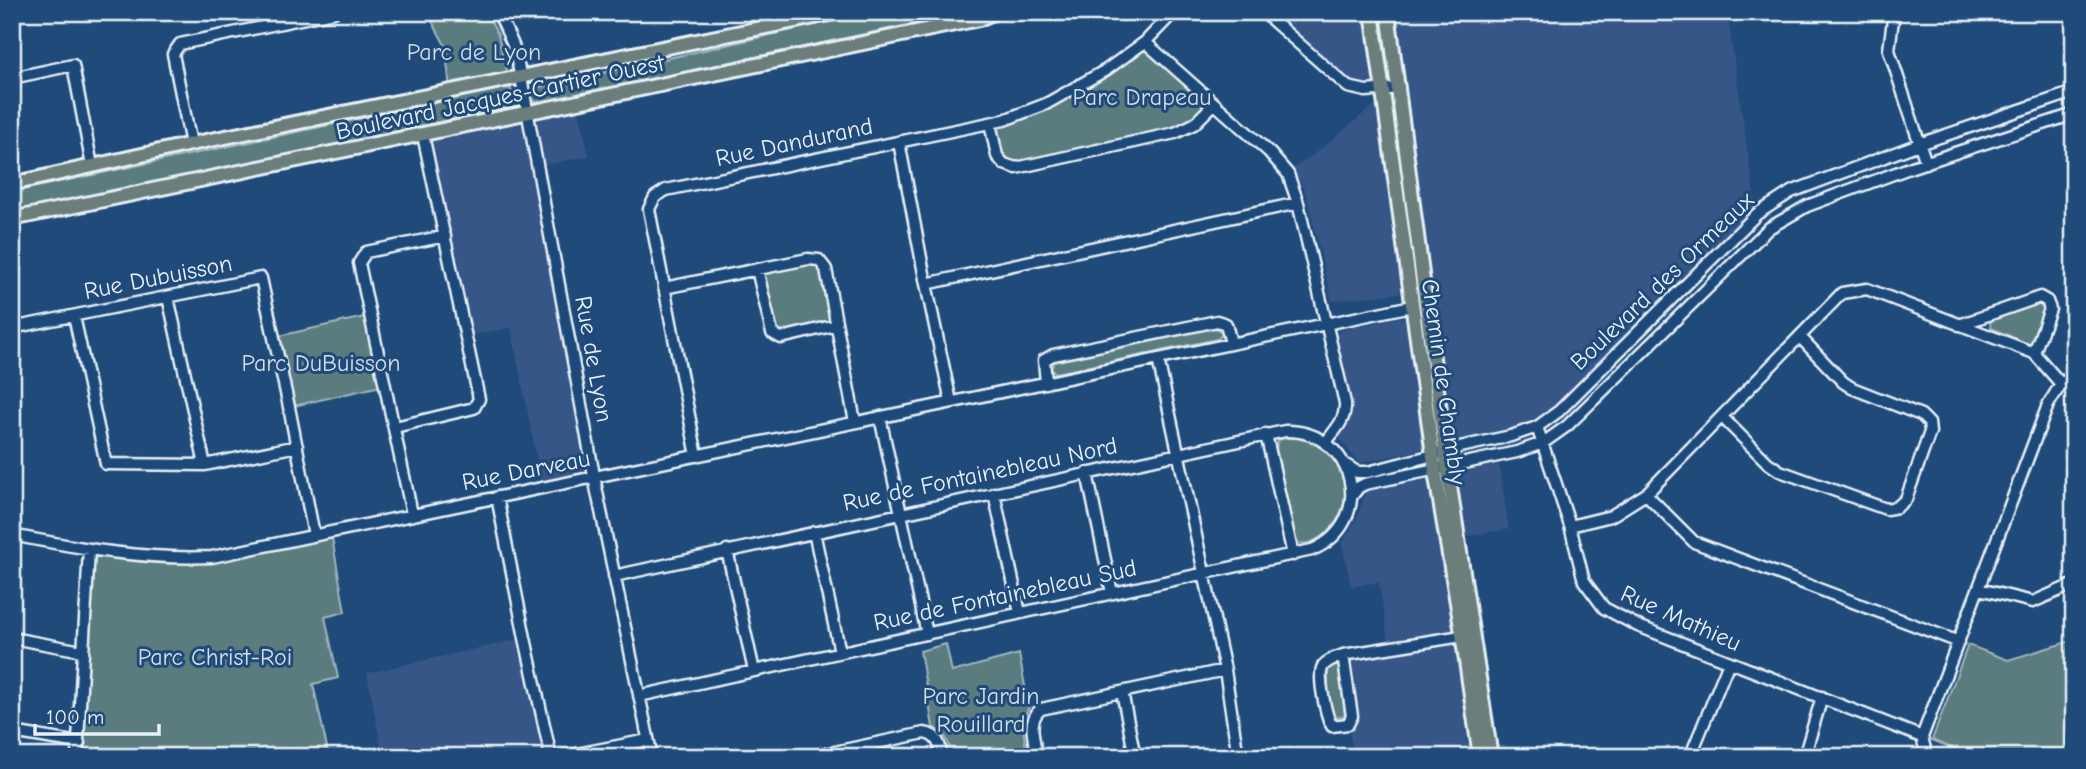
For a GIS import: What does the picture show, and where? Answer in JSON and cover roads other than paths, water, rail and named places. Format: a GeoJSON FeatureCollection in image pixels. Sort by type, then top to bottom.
{"type":"FeatureCollection","features":[{"type":"Feature","properties":{"kind":"main road","name":"Boulevard Jacques-Cartier Ouest"},"geometry":{"type":"LineString","coordinates":[[12,184],[793,17],[839,12]]}},
{"type":"Feature","properties":{"kind":"main road","name":"Boulevard Jacques-Cartier Ouest"},"geometry":{"type":"LineString","coordinates":[[12,219],[979,19],[995,12]]}},
{"type":"Feature","properties":{"kind":"main road","name":"Chemin de Chambly"},"geometry":{"type":"LineString","coordinates":[[1372,12],[1412,306],[1467,635],[1491,757]]}},
{"type":"Feature","properties":{"kind":"main road","name":"Chemin de Chambly"},"geometry":{"type":"LineString","coordinates":[[1388,12],[1399,88],[1440,461]]}},
{"type":"Feature","properties":{"kind":"main road","name":"Chemin de Chambly"},"geometry":{"type":"LineString","coordinates":[[1467,635],[1480,757]]}},
{"type":"Feature","properties":{"kind":"street"},"geometry":{"type":"LineString","coordinates":[[191,144],[173,54],[180,44],[334,12]]}},
{"type":"Feature","properties":{"kind":"street","name":"Rue de Lyon"},"geometry":{"type":"LineString","coordinates":[[498,12],[513,45],[521,77],[594,478],[652,757]]}},
{"type":"Feature","properties":{"kind":"street","name":"Rue Dandurand"},"geometry":{"type":"LineString","coordinates":[[697,456],[649,209],[655,197],[666,190],[1004,120],[1046,104],[1106,70],[1145,42],[1174,12]]}},
{"type":"Feature","properties":{"kind":"street"},"geometry":{"type":"LineString","coordinates":[[1263,12],[1348,87],[1366,91],[1399,88]]}},
{"type":"Feature","properties":{"kind":"street"},"geometry":{"type":"LineString","coordinates":[[1894,12],[1889,50],[1926,163]]}},
{"type":"Feature","properties":{"kind":"street"},"geometry":{"type":"LineString","coordinates":[[1145,42],[1269,152],[1288,174],[1298,203],[1346,407],[1342,421],[1325,442],[1344,464],[1354,471],[1366,472],[1440,461]]}},
{"type":"Feature","properties":{"kind":"street"},"geometry":{"type":"LineString","coordinates":[[12,78],[73,65],[92,166]]}},
{"type":"Feature","properties":{"kind":"street","name":"Boulevard des Ormeaux"},"geometry":{"type":"LineString","coordinates":[[1440,461],[1461,447],[1537,427],[1559,411],[1757,214],[1791,192],[1919,144],[2074,92]]}},
{"type":"Feature","properties":{"kind":"street"},"geometry":{"type":"LineString","coordinates":[[990,122],[998,156],[1004,164],[1016,168],[1175,133],[1194,124],[1214,104]]}},
{"type":"Feature","properties":{"kind":"street","name":"Boulevard des Ormeaux"},"geometry":{"type":"LineString","coordinates":[[1440,461],[1517,452],[1542,443],[1567,426],[1769,228],[1801,209],[1926,163],[2074,114]]}},
{"type":"Feature","properties":{"kind":"street"},"geometry":{"type":"LineString","coordinates":[[395,427],[474,408],[479,399],[423,135]]}},
{"type":"Feature","properties":{"kind":"street"},"geometry":{"type":"LineString","coordinates":[[899,142],[951,402]]}},
{"type":"Feature","properties":{"kind":"street"},"geometry":{"type":"LineString","coordinates":[[926,284],[1298,203]]}},
{"type":"Feature","properties":{"kind":"street"},"geometry":{"type":"LineString","coordinates":[[412,514],[359,263],[366,252],[444,236]]}},
{"type":"Feature","properties":{"kind":"street"},"geometry":{"type":"LineString","coordinates":[[664,288],[808,259],[819,260],[826,269],[855,422]]}},
{"type":"Feature","properties":{"kind":"street"},"geometry":{"type":"LineString","coordinates":[[757,269],[772,333],[781,338],[836,325]]}},
{"type":"Feature","properties":{"kind":"street","name":"Rue Dubuisson"},"geometry":{"type":"LineString","coordinates":[[12,328],[261,278],[314,535]]}},
{"type":"Feature","properties":{"kind":"street"},"geometry":{"type":"LineString","coordinates":[[1570,526],[1611,516],[1646,494],[1842,293],[1867,289],[2034,353],[2061,384]]}},
{"type":"Feature","properties":{"kind":"street"},"geometry":{"type":"LineString","coordinates":[[168,297],[205,465]]}},
{"type":"Feature","properties":{"kind":"street"},"geometry":{"type":"LineString","coordinates":[[1959,325],[2040,297],[2047,301],[2050,309],[2034,353]]}},
{"type":"Feature","properties":{"kind":"street","name":"Rue Darveau"},"geometry":{"type":"LineString","coordinates":[[12,535],[89,550],[177,558],[212,556],[1412,306]]}},
{"type":"Feature","properties":{"kind":"street"},"geometry":{"type":"LineString","coordinates":[[74,316],[106,464],[205,465],[297,446]]}},
{"type":"Feature","properties":{"kind":"street"},"geometry":{"type":"LineString","coordinates":[[1046,383],[1043,363],[1049,356],[1217,321],[1226,324],[1231,344]]}},
{"type":"Feature","properties":{"kind":"street"},"geometry":{"type":"LineString","coordinates":[[1722,417],[1768,463],[1780,471],[1886,509],[1897,507],[1906,499],[1930,432],[1929,423],[1921,415],[1843,382],[1800,337]]}},
{"type":"Feature","properties":{"kind":"street"},"geometry":{"type":"LineString","coordinates":[[1158,359],[1225,670],[1238,757]]}},
{"type":"Feature","properties":{"kind":"street"},"geometry":{"type":"LineString","coordinates":[[1927,757],[1923,737],[2048,405],[2061,384],[2074,376]]}},
{"type":"Feature","properties":{"kind":"street"},"geometry":{"type":"LineString","coordinates":[[880,417],[928,634]]}},
{"type":"Feature","properties":{"kind":"street","name":"Rue Mathieu"},"geometry":{"type":"LineString","coordinates":[[1537,427],[1570,526],[1584,581],[1604,608],[1638,626],[1923,737]]}},
{"type":"Feature","properties":{"kind":"street","name":"Rue de Fontainebleau Nord"},"geometry":{"type":"LineString","coordinates":[[614,576],[1266,434],[1300,431],[1325,442]]}},
{"type":"Feature","properties":{"kind":"street"},"geometry":{"type":"LineString","coordinates":[[1266,434],[1293,555]]}},
{"type":"Feature","properties":{"kind":"street"},"geometry":{"type":"LineString","coordinates":[[1351,497],[1365,484],[1440,461]]}},
{"type":"Feature","properties":{"kind":"street"},"geometry":{"type":"LineString","coordinates":[[1344,464],[1351,497]]}},
{"type":"Feature","properties":{"kind":"street"},"geometry":{"type":"LineString","coordinates":[[1087,473],[1112,593]]}},
{"type":"Feature","properties":{"kind":"street"},"geometry":{"type":"LineString","coordinates":[[994,493],[1020,613]]}},
{"type":"Feature","properties":{"kind":"street"},"geometry":{"type":"LineString","coordinates":[[1646,494],[1694,542],[1959,642]]}},
{"type":"Feature","properties":{"kind":"street"},"geometry":{"type":"LineString","coordinates":[[497,497],[551,757]]}},
{"type":"Feature","properties":{"kind":"street","name":"Rue de Fontainebleau Sud"},"geometry":{"type":"LineString","coordinates":[[639,696],[1293,555],[1319,547],[1333,537],[1348,516],[1351,497]]}},
{"type":"Feature","properties":{"kind":"street"},"geometry":{"type":"LineString","coordinates":[[814,532],[840,652]]}},
{"type":"Feature","properties":{"kind":"street"},"geometry":{"type":"LineString","coordinates":[[77,757],[89,550]]}},
{"type":"Feature","properties":{"kind":"street"},"geometry":{"type":"LineString","coordinates":[[727,551],[754,671]]}},
{"type":"Feature","properties":{"kind":"street"},"geometry":{"type":"LineString","coordinates":[[1979,589],[2033,602],[2074,584]]}},
{"type":"Feature","properties":{"kind":"street"},"geometry":{"type":"LineString","coordinates":[[1342,655],[1352,716],[1348,724],[1332,726],[1327,718],[1320,673],[1332,659],[1342,655],[1467,635]]}},
{"type":"Feature","properties":{"kind":"street"},"geometry":{"type":"LineString","coordinates":[[12,638],[82,650]]}},
{"type":"Feature","properties":{"kind":"street"},"geometry":{"type":"LineString","coordinates":[[1690,757],[1729,662]]}},
{"type":"Feature","properties":{"kind":"street"},"geometry":{"type":"LineString","coordinates":[[1037,757],[1032,725],[1036,713],[1049,707],[1225,670]]}},
{"type":"Feature","properties":{"kind":"street"},"geometry":{"type":"LineString","coordinates":[[1122,692],[1135,757]]}},
{"type":"Feature","properties":{"kind":"street"},"geometry":{"type":"LineString","coordinates":[[1804,757],[1822,697]]}},
{"type":"Feature","properties":{"kind":"street"},"geometry":{"type":"LineString","coordinates":[[12,732],[79,743]]}},
{"type":"Feature","properties":{"kind":"street"},"geometry":{"type":"LineString","coordinates":[[811,757],[845,753],[924,733],[939,742],[942,757]]}},
{"type":"Feature","properties":{"kind":"street"},"geometry":{"type":"LineString","coordinates":[[561,757],[648,740]]}},
{"type":"Feature","properties":{"kind":"park label","name":"Parc de Lyon"},"geometry":{"type":"Point","coordinates":[474,52]}},
{"type":"Feature","properties":{"kind":"park label","name":"Parc Drapeau"},"geometry":{"type":"Point","coordinates":[1142,97]}},
{"type":"Feature","properties":{"kind":"park label","name":"Parc DuBuisson"},"geometry":{"type":"Point","coordinates":[321,363]}},
{"type":"Feature","properties":{"kind":"park label","name":"Parc Christ-Roi"},"geometry":{"type":"Point","coordinates":[215,657]}},
{"type":"Feature","properties":{"kind":"park label","name":"Parc Jardin Rouillard"},"geometry":{"type":"Point","coordinates":[981,710]}}]}
